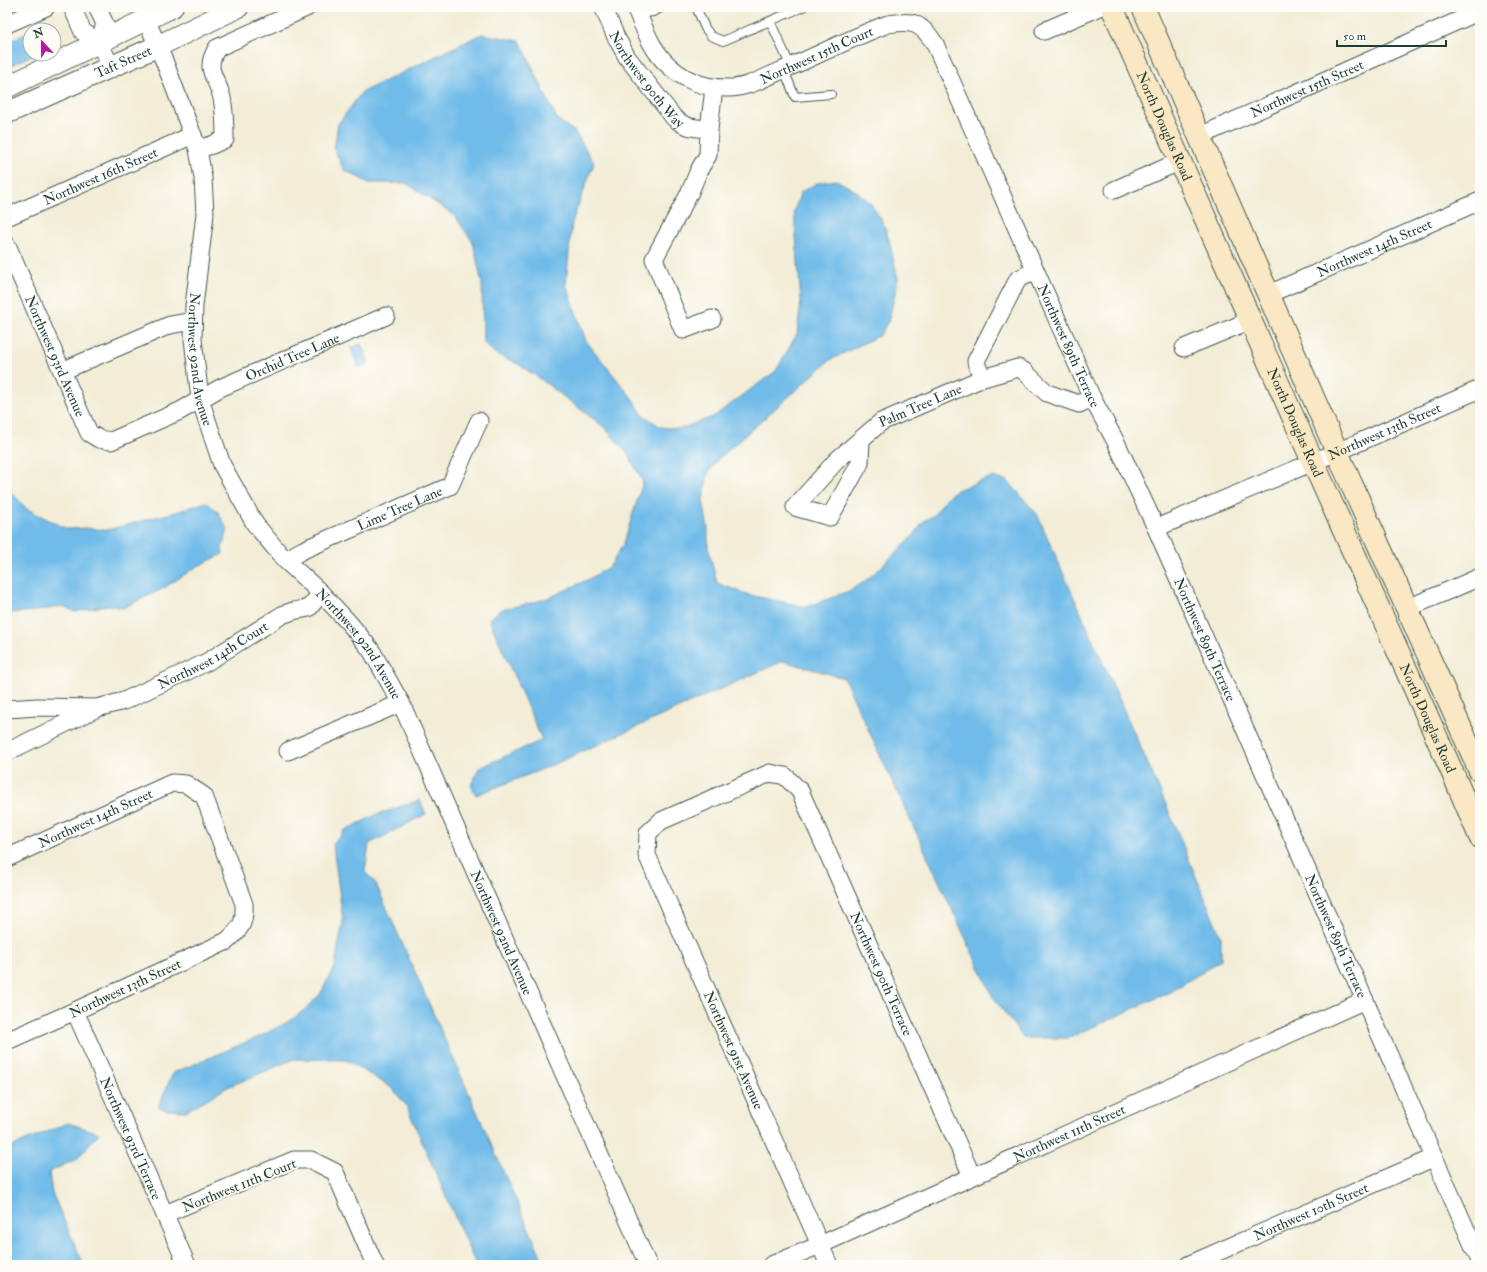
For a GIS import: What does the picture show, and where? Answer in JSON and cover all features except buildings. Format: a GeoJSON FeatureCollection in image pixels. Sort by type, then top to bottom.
{"type":"FeatureCollection","features":[{"type":"Feature","properties":{"kind":"main road","name":"North Douglas Road"},"geometry":{"type":"LineString","coordinates":[[1112,7],[1480,837]]}},
{"type":"Feature","properties":{"kind":"main road","name":"North Douglas Road"},"geometry":{"type":"LineString","coordinates":[[1143,7],[1337,452],[1479,768]]}},
{"type":"Feature","properties":{"kind":"street"},"geometry":{"type":"LineString","coordinates":[[7,24],[46,7]]}},
{"type":"Feature","properties":{"kind":"street"},"geometry":{"type":"LineString","coordinates":[[72,7],[83,32],[99,42],[111,67]]}},
{"type":"Feature","properties":{"kind":"street"},"geometry":{"type":"LineString","coordinates":[[97,7],[105,24],[99,42]]}},
{"type":"Feature","properties":{"kind":"street","name":"Taft Street"},"geometry":{"type":"LineString","coordinates":[[7,87],[172,7]]}},
{"type":"Feature","properties":{"kind":"street","name":"Taft Street"},"geometry":{"type":"LineString","coordinates":[[7,113],[158,46],[238,7]]}},
{"type":"Feature","properties":{"kind":"street","name":"Northwest 16th Street"},"geometry":{"type":"LineString","coordinates":[[7,216],[196,142],[212,145],[225,139],[222,98],[210,69],[212,56],[217,48],[308,7]]}},
{"type":"Feature","properties":{"kind":"street","name":"Northwest 90th Way"},"geometry":{"type":"LineString","coordinates":[[603,7],[616,37],[627,57],[674,118],[683,125],[693,128],[709,129]]}},
{"type":"Feature","properties":{"kind":"street"},"geometry":{"type":"LineString","coordinates":[[1044,31],[1100,7]]}},
{"type":"Feature","properties":{"kind":"street"},"geometry":{"type":"LineString","coordinates":[[637,11],[650,40],[664,61],[674,71],[700,85],[714,88]]}},
{"type":"Feature","properties":{"kind":"street","name":"Northwest 15th Street"},"geometry":{"type":"LineString","coordinates":[[1200,136],[1480,11]]}},
{"type":"Feature","properties":{"kind":"street","name":"Northwest 92nd Avenue"},"geometry":{"type":"LineString","coordinates":[[146,19],[196,142],[203,178],[205,214],[193,321],[193,339],[200,399],[222,465],[255,524],[286,560],[321,593],[350,624],[370,650],[401,703],[648,1265]]}},
{"type":"Feature","properties":{"kind":"street","name":"Northwest 15th Court"},"geometry":{"type":"LineString","coordinates":[[714,88],[728,89],[742,86],[888,24],[904,22],[918,25]]}},
{"type":"Feature","properties":{"kind":"street","name":"Northwest 89th Terrace"},"geometry":{"type":"LineString","coordinates":[[918,25],[928,33],[935,44],[1092,398],[1116,442],[1156,528],[1365,1000],[1433,1158],[1480,1261]]}},
{"type":"Feature","properties":{"kind":"street","name":"Northwest 90th Way"},"geometry":{"type":"LineString","coordinates":[[712,319],[683,330],[654,259],[708,155],[709,129],[714,88]]}},
{"type":"Feature","properties":{"kind":"street"},"geometry":{"type":"LineString","coordinates":[[1114,190],[1181,161]]}},
{"type":"Feature","properties":{"kind":"street","name":"Northwest 14th Street"},"geometry":{"type":"LineString","coordinates":[[1269,294],[1480,201]]}},
{"type":"Feature","properties":{"kind":"street","name":"Northwest 93rd Avenue"},"geometry":{"type":"LineString","coordinates":[[7,245],[89,433],[99,439],[111,441],[180,411],[200,399]]}},
{"type":"Feature","properties":{"kind":"street"},"geometry":{"type":"LineString","coordinates":[[983,378],[976,361],[1018,279],[1035,272]]}},
{"type":"Feature","properties":{"kind":"street","name":"Orchid Tree Lane"},"geometry":{"type":"LineString","coordinates":[[200,399],[220,388],[386,316]]}},
{"type":"Feature","properties":{"kind":"street"},"geometry":{"type":"LineString","coordinates":[[1184,348],[1251,320]]}},
{"type":"Feature","properties":{"kind":"street"},"geometry":{"type":"LineString","coordinates":[[62,371],[170,325],[193,321]]}},
{"type":"Feature","properties":{"kind":"street","name":"Palm Tree Lane"},"geometry":{"type":"LineString","coordinates":[[861,440],[860,463],[830,517],[795,507],[837,460],[881,422],[983,378],[1018,368],[1024,371],[1047,392],[1079,404],[1092,398]]}},
{"type":"Feature","properties":{"kind":"street","name":"Northwest 13th Street"},"geometry":{"type":"LineString","coordinates":[[1156,528],[1337,452],[1480,389]]}},
{"type":"Feature","properties":{"kind":"street","name":"Lime Tree Lane"},"geometry":{"type":"LineString","coordinates":[[286,560],[303,550],[450,486],[478,421]]}},
{"type":"Feature","properties":{"kind":"street"},"geometry":{"type":"LineString","coordinates":[[1408,608],[1480,577]]}},
{"type":"Feature","properties":{"kind":"street","name":"Northwest 14th Court"},"geometry":{"type":"LineString","coordinates":[[7,752],[97,708],[124,701],[207,662],[282,615],[309,608],[321,593]]}},
{"type":"Feature","properties":{"kind":"street"},"geometry":{"type":"LineString","coordinates":[[288,751],[401,703]]}},
{"type":"Feature","properties":{"kind":"street","name":"Northwest 14th Court"},"geometry":{"type":"LineString","coordinates":[[7,709],[37,707],[97,708]]}},
{"type":"Feature","properties":{"kind":"street","name":"Northwest 90th Terrace"},"geometry":{"type":"LineString","coordinates":[[648,833],[661,821],[770,773],[785,776],[800,791],[972,1176]]}},
{"type":"Feature","properties":{"kind":"street","name":"Northwest 14th Street"},"geometry":{"type":"LineString","coordinates":[[7,858],[172,783],[186,784],[204,796],[244,904],[244,916],[240,929]]}},
{"type":"Feature","properties":{"kind":"street","name":"Northwest 91st Avenue"},"geometry":{"type":"LineString","coordinates":[[648,833],[647,855],[829,1265]]}},
{"type":"Feature","properties":{"kind":"street","name":"Northwest 13th Street"},"geometry":{"type":"LineString","coordinates":[[7,1041],[227,941],[240,929]]}},
{"type":"Feature","properties":{"kind":"street","name":"Northwest 11th Street"},"geometry":{"type":"LineString","coordinates":[[771,1265],[820,1245],[1365,1000]]}},
{"type":"Feature","properties":{"kind":"street","name":"Northwest 93rd Terrace"},"geometry":{"type":"LineString","coordinates":[[75,1011],[187,1265]]}},
{"type":"Feature","properties":{"kind":"street","name":"Northwest 10th Street"},"geometry":{"type":"LineString","coordinates":[[1188,1265],[1433,1158]]}},
{"type":"Feature","properties":{"kind":"street","name":"Northwest 11th Court"},"geometry":{"type":"LineString","coordinates":[[164,1214],[294,1160],[311,1160],[335,1172],[375,1265]]}},
{"type":"Feature","properties":{"kind":"lane"},"geometry":{"type":"LineString","coordinates":[[637,11],[653,12],[662,7]]}},
{"type":"Feature","properties":{"kind":"lane"},"geometry":{"type":"LineString","coordinates":[[696,7],[705,28],[711,36],[723,41],[803,7]]}},
{"type":"Feature","properties":{"kind":"lane"},"geometry":{"type":"LineString","coordinates":[[770,21],[787,68],[795,97],[831,94]]}},
{"type":"Feature","properties":{"kind":"water"},"geometry":{"type":"Polygon","coordinates":[[[482,34],[520,41],[557,119],[575,132],[594,163],[572,222],[566,284],[586,341],[632,398],[643,415],[661,427],[679,429],[713,417],[776,371],[797,334],[801,301],[794,211],[801,192],[817,183],[836,180],[858,192],[871,204],[882,221],[889,240],[898,279],[889,320],[880,335],[830,360],[717,460],[708,473],[703,500],[708,529],[708,547],[717,583],[749,595],[807,607],[849,591],[864,582],[914,535],[924,521],[934,515],[949,495],[957,490],[992,477],[1008,481],[1037,514],[1167,807],[1221,937],[1221,960],[1172,991],[1069,1038],[1023,1038],[993,997],[844,678],[783,661],[548,767],[476,795],[471,785],[479,768],[542,740],[489,619],[500,610],[535,602],[553,596],[591,578],[610,566],[623,545],[643,482],[628,454],[604,427],[518,364],[494,353],[483,342],[482,284],[473,242],[454,215],[406,183],[369,183],[344,170],[334,149],[338,124],[362,92],[482,34]]]}},
{"type":"Feature","properties":{"kind":"water"},"geometry":{"type":"Polygon","coordinates":[[[22,35],[22,60],[7,67],[7,42],[22,35]]]}},
{"type":"Feature","properties":{"kind":"water"},"geometry":{"type":"Polygon","coordinates":[[[361,344],[369,363],[359,368],[351,348],[361,344]]]}},
{"type":"Feature","properties":{"kind":"water"},"geometry":{"type":"Polygon","coordinates":[[[7,486],[27,509],[67,529],[85,528],[107,530],[176,512],[206,502],[218,512],[228,530],[222,547],[223,554],[196,567],[164,588],[123,608],[108,605],[75,612],[63,606],[37,611],[10,613],[7,611],[7,486]]]}},
{"type":"Feature","properties":{"kind":"water"},"geometry":{"type":"Polygon","coordinates":[[[420,800],[426,814],[369,844],[365,872],[375,882],[545,1265],[476,1265],[406,1105],[392,1088],[346,1060],[294,1059],[228,1087],[186,1111],[166,1110],[158,1107],[173,1073],[263,1035],[293,1019],[309,1006],[321,993],[335,965],[343,921],[333,845],[345,830],[376,815],[420,800]]]}},
{"type":"Feature","properties":{"kind":"water"},"geometry":{"type":"Polygon","coordinates":[[[68,1123],[99,1133],[77,1159],[49,1172],[52,1193],[84,1265],[7,1265],[7,1149],[68,1123]]]}}]}
